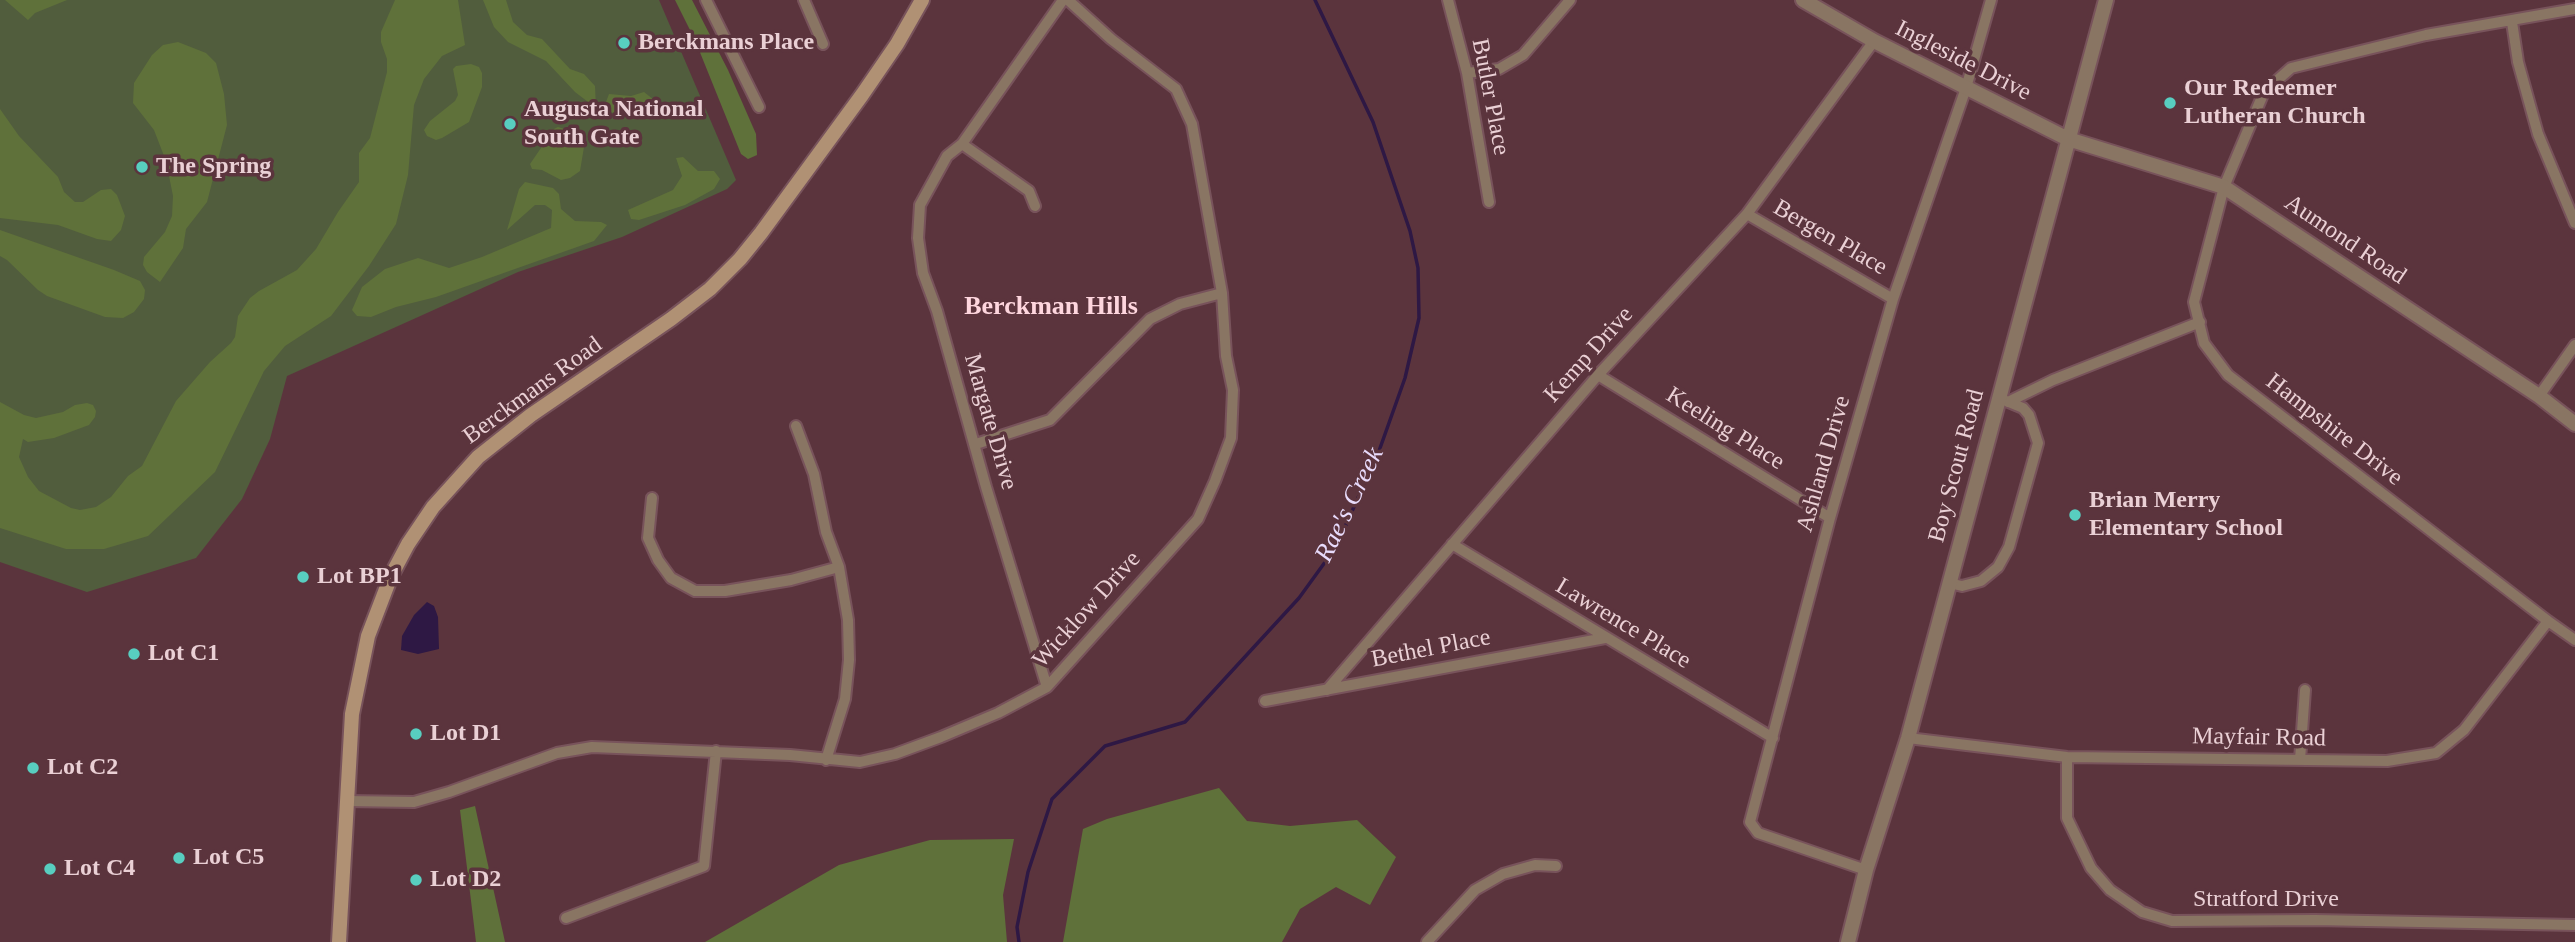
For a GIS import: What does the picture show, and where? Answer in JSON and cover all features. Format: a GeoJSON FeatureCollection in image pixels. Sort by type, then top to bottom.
{"type":"FeatureCollection","features":[{"type":"Feature","properties":{"kind":"main road","name":"Berckmans Road"},"geometry":{"type":"LineString","coordinates":[[339,942],[352,714],[368,636],[391,576],[433,507],[478,457],[531,415],[671,319],[710,289],[740,259],[790,196],[862,95],[897,44],[922,0]]}},
{"type":"Feature","properties":{"kind":"street"},"geometry":{"type":"LineString","coordinates":[[706,0],[759,107]]}},
{"type":"Feature","properties":{"kind":"street"},"geometry":{"type":"LineString","coordinates":[[804,0],[824,44]]}},
{"type":"Feature","properties":{"kind":"street","name":"Wicklow Drive"},"geometry":{"type":"LineString","coordinates":[[346,801],[414,802],[557,753],[592,747],[790,755],[860,762],[895,754],[998,713],[1047,687],[1198,519],[1231,438],[1233,390],[1226,356],[1222,293],[1192,124],[1176,89],[1111,40],[1065,0]]}},
{"type":"Feature","properties":{"kind":"street","name":"Margate Drive"},"geometry":{"type":"LineString","coordinates":[[1047,687],[986,487],[937,311],[923,273],[918,238],[920,205],[947,156],[962,145],[1035,36],[1065,0]]}},
{"type":"Feature","properties":{"kind":"street","name":"Butler Place"},"geometry":{"type":"LineString","coordinates":[[1448,0],[1466,73],[1489,202]]}},
{"type":"Feature","properties":{"kind":"street"},"geometry":{"type":"LineString","coordinates":[[1466,73],[1499,69],[1523,55],[1570,0]]}},
{"type":"Feature","properties":{"kind":"street","name":"Ingleside Drive"},"geometry":{"type":"LineString","coordinates":[[1803,0],[1874,41],[2068,139]]}},
{"type":"Feature","properties":{"kind":"street","name":"Ashland Drive"},"geometry":{"type":"LineString","coordinates":[[1866,870],[1758,833],[1750,822],[1830,518],[1893,299],[1966,88],[1991,0]]}},
{"type":"Feature","properties":{"kind":"street","name":"Boy Scout Road"},"geometry":{"type":"LineString","coordinates":[[1848,942],[1866,870],[1908,738],[1949,583],[2003,400],[2068,139],[2106,0]]}},
{"type":"Feature","properties":{"kind":"street","name":"Hampshire Drive"},"geometry":{"type":"LineString","coordinates":[[2575,9],[2426,35],[2291,68],[2263,92],[2224,187],[2194,302],[2204,343],[2228,375],[2575,640]]}},
{"type":"Feature","properties":{"kind":"street"},"geometry":{"type":"LineString","coordinates":[[2511,22],[2518,62],[2538,134],[2575,223]]}},
{"type":"Feature","properties":{"kind":"street","name":"Kemp Drive"},"geometry":{"type":"LineString","coordinates":[[1327,690],[1598,375],[1747,214],[1874,41]]}},
{"type":"Feature","properties":{"kind":"street","name":"Aumond Road"},"geometry":{"type":"LineString","coordinates":[[2068,139],[2224,187],[2539,396],[2575,424]]}},
{"type":"Feature","properties":{"kind":"street"},"geometry":{"type":"LineString","coordinates":[[962,145],[1029,191],[1035,206]]}},
{"type":"Feature","properties":{"kind":"street","name":"Bergen Place"},"geometry":{"type":"LineString","coordinates":[[1747,214],[1893,299]]}},
{"type":"Feature","properties":{"kind":"street"},"geometry":{"type":"LineString","coordinates":[[976,444],[1050,420],[1150,319],[1180,304],[1222,293]]}},
{"type":"Feature","properties":{"kind":"street"},"geometry":{"type":"LineString","coordinates":[[2003,400],[2200,322]]}},
{"type":"Feature","properties":{"kind":"street"},"geometry":{"type":"LineString","coordinates":[[2539,396],[2575,345]]}},
{"type":"Feature","properties":{"kind":"street","name":"Keeling Place"},"geometry":{"type":"LineString","coordinates":[[1598,375],[1830,518]]}},
{"type":"Feature","properties":{"kind":"street"},"geometry":{"type":"LineString","coordinates":[[1949,583],[1962,586],[1981,581],[1998,567],[2009,547],[2038,443],[2029,415],[2023,408],[2003,400]]}},
{"type":"Feature","properties":{"kind":"street"},"geometry":{"type":"LineString","coordinates":[[796,426],[814,474],[826,532],[839,567],[848,620],[849,660],[845,699],[825,760]]}},
{"type":"Feature","properties":{"kind":"street"},"geometry":{"type":"LineString","coordinates":[[652,498],[649,538],[659,560],[671,578],[695,592],[725,591],[791,580],[839,567]]}},
{"type":"Feature","properties":{"kind":"street","name":"Lawrence Place"},"geometry":{"type":"LineString","coordinates":[[1452,544],[1773,738]]}},
{"type":"Feature","properties":{"kind":"street","name":"Mayfair Road"},"geometry":{"type":"LineString","coordinates":[[1908,738],[2067,757],[2387,761],[2436,752],[2464,730],[2548,621]]}},
{"type":"Feature","properties":{"kind":"street","name":"Bethel Place"},"geometry":{"type":"LineString","coordinates":[[1265,701],[1605,638]]}},
{"type":"Feature","properties":{"kind":"street"},"geometry":{"type":"LineString","coordinates":[[2300,760],[2305,690]]}},
{"type":"Feature","properties":{"kind":"street"},"geometry":{"type":"LineString","coordinates":[[566,918],[704,866],[716,751]]}},
{"type":"Feature","properties":{"kind":"street","name":"Stratford Drive"},"geometry":{"type":"LineString","coordinates":[[2067,757],[2067,818],[2091,868],[2110,890],[2142,912],[2172,921],[2315,920],[2575,925]]}},
{"type":"Feature","properties":{"kind":"street"},"geometry":{"type":"LineString","coordinates":[[1427,942],[1475,890],[1503,874],[1535,865],[1556,866]]}},
{"type":"Feature","properties":{"kind":"green space"},"geometry":{"type":"Polygon","coordinates":[[[0,0],[659,0],[736,180],[727,189],[622,237],[518,272],[287,376],[270,439],[242,499],[196,558],[87,592],[0,562],[0,0]]]}},
{"type":"Feature","properties":{"kind":"green space"},"geometry":{"type":"Polygon","coordinates":[[[5,0],[67,0],[35,13],[28,20],[5,0]]]}},
{"type":"Feature","properties":{"kind":"green space"},"geometry":{"type":"Polygon","coordinates":[[[395,0],[458,0],[465,45],[442,56],[424,79],[414,105],[408,175],[396,224],[369,266],[331,316],[285,346],[264,371],[215,472],[148,536],[104,549],[66,549],[0,528],[0,402],[24,415],[36,418],[63,412],[75,405],[93,405],[95,417],[89,425],[54,438],[28,442],[23,439],[19,457],[28,477],[39,491],[71,508],[80,510],[96,507],[111,497],[128,476],[142,466],[176,401],[235,337],[238,316],[250,298],[297,270],[316,249],[359,182],[359,153],[370,138],[387,72],[381,32],[395,0]]]}},
{"type":"Feature","properties":{"kind":"green space"},"geometry":{"type":"Polygon","coordinates":[[[483,0],[506,0],[513,22],[527,35],[542,39],[570,69],[584,74],[595,86],[596,108],[575,92],[546,61],[508,42],[494,27],[483,0]]]}},
{"type":"Feature","properties":{"kind":"green space"},"geometry":{"type":"Polygon","coordinates":[[[675,0],[692,0],[728,70],[756,134],[757,155],[748,159],[741,154],[695,40],[675,0]]]}},
{"type":"Feature","properties":{"kind":"green space"},"geometry":{"type":"Polygon","coordinates":[[[178,42],[206,53],[216,63],[224,94],[227,125],[207,202],[186,229],[183,248],[160,282],[147,272],[143,265],[144,257],[165,232],[172,216],[173,196],[166,161],[154,130],[133,103],[134,83],[152,55],[163,45],[178,42]]]}},
{"type":"Feature","properties":{"kind":"green space"},"geometry":{"type":"Polygon","coordinates":[[[471,64],[479,67],[482,73],[482,87],[469,122],[436,140],[427,136],[424,130],[430,121],[455,101],[458,95],[453,69],[471,64]]]}},
{"type":"Feature","properties":{"kind":"green space"},"geometry":{"type":"Polygon","coordinates":[[[644,92],[654,100],[652,108],[644,113],[615,115],[608,109],[606,102],[609,94],[631,96],[644,92]]]}},
{"type":"Feature","properties":{"kind":"green space"},"geometry":{"type":"Polygon","coordinates":[[[0,109],[19,136],[58,177],[64,192],[75,202],[83,202],[101,190],[111,189],[117,195],[125,216],[121,230],[111,241],[97,239],[58,225],[0,218],[0,109]]]}},
{"type":"Feature","properties":{"kind":"green space"},"geometry":{"type":"Polygon","coordinates":[[[558,127],[571,131],[585,141],[580,171],[561,180],[542,170],[532,169],[530,164],[558,127]]]}},
{"type":"Feature","properties":{"kind":"green space"},"geometry":{"type":"Polygon","coordinates":[[[683,157],[698,171],[714,171],[720,179],[714,189],[685,205],[639,220],[631,219],[628,210],[673,190],[682,176],[676,158],[683,157]]]}},
{"type":"Feature","properties":{"kind":"green space"},"geometry":{"type":"Polygon","coordinates":[[[525,182],[553,188],[559,194],[561,209],[575,221],[601,222],[607,225],[594,241],[436,297],[396,307],[371,317],[357,316],[352,310],[362,287],[385,269],[418,258],[449,268],[551,228],[552,210],[545,205],[535,205],[507,230],[519,189],[525,182]]]}},
{"type":"Feature","properties":{"kind":"green space"},"geometry":{"type":"Polygon","coordinates":[[[0,230],[140,281],[145,290],[144,299],[134,312],[123,318],[105,317],[47,296],[0,256],[0,230]]]}},
{"type":"Feature","properties":{"kind":"green space"},"geometry":{"type":"Polygon","coordinates":[[[1219,788],[1247,821],[1290,826],[1357,820],[1396,857],[1370,905],[1336,887],[1300,909],[1282,942],[1063,942],[1083,829],[1107,819],[1219,788]]]}},
{"type":"Feature","properties":{"kind":"green space"},"geometry":{"type":"Polygon","coordinates":[[[475,806],[505,942],[476,942],[460,810],[475,806]]]}},
{"type":"Feature","properties":{"kind":"green space"},"geometry":{"type":"Polygon","coordinates":[[[1014,839],[1003,895],[1007,942],[705,942],[839,865],[930,840],[1014,839]]]}},
{"type":"Feature","properties":{"kind":"shaded area"},"geometry":{"type":"Polygon","coordinates":[[[427,602],[434,606],[438,617],[439,649],[418,654],[401,650],[402,636],[414,615],[427,602]]]}},
{"type":"Feature","properties":{"kind":"waterway","name":"Rae's Creek"},"geometry":{"type":"LineString","coordinates":[[1019,942],[1017,927],[1028,872],[1052,799],[1105,746],[1185,722],[1299,598],[1336,547],[1379,451],[1405,378],[1419,318],[1418,268],[1410,231],[1373,122],[1315,0]]}},
{"type":"Feature","properties":{"kind":"place","name":"Berckmans Place"},"geometry":{"type":"Point","coordinates":[624,43]}},
{"type":"Feature","properties":{"kind":"place","name":"Our Redeemer Lutheran Church"},"geometry":{"type":"Point","coordinates":[2170,103]}},
{"type":"Feature","properties":{"kind":"place","name":"Augusta National South Gate"},"geometry":{"type":"Point","coordinates":[510,124]}},
{"type":"Feature","properties":{"kind":"place","name":"The Spring"},"geometry":{"type":"Point","coordinates":[142,167]}},
{"type":"Feature","properties":{"kind":"place","name":"Brian Merry Elementary School"},"geometry":{"type":"Point","coordinates":[2075,515]}},
{"type":"Feature","properties":{"kind":"place","name":"Lot BP1"},"geometry":{"type":"Point","coordinates":[303,577]}},
{"type":"Feature","properties":{"kind":"place","name":"Lot C1"},"geometry":{"type":"Point","coordinates":[134,654]}},
{"type":"Feature","properties":{"kind":"place","name":"Lot D1"},"geometry":{"type":"Point","coordinates":[416,734]}},
{"type":"Feature","properties":{"kind":"place","name":"Lot C2"},"geometry":{"type":"Point","coordinates":[33,768]}},
{"type":"Feature","properties":{"kind":"place","name":"Lot C5"},"geometry":{"type":"Point","coordinates":[179,858]}},
{"type":"Feature","properties":{"kind":"place","name":"Lot C4"},"geometry":{"type":"Point","coordinates":[50,869]}},
{"type":"Feature","properties":{"kind":"place","name":"Lot D2"},"geometry":{"type":"Point","coordinates":[416,880]}},
{"type":"Feature","properties":{"kind":"district","name":"Berckman Hills"},"geometry":{"type":"Point","coordinates":[1051,307]}}]}
